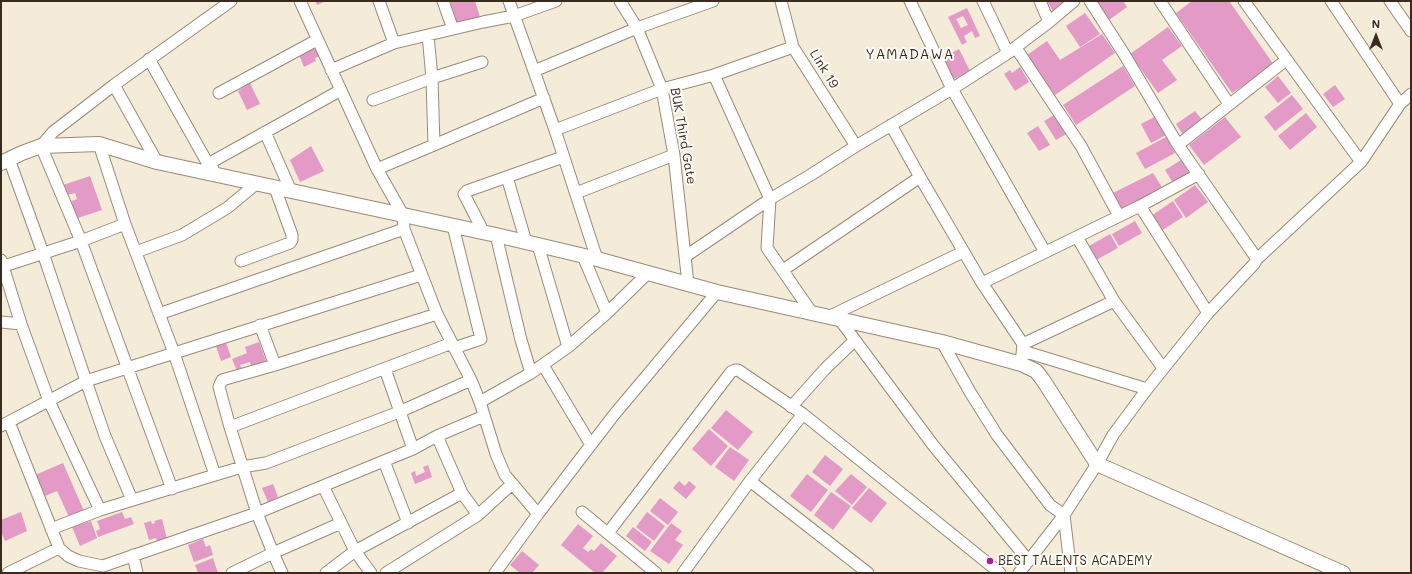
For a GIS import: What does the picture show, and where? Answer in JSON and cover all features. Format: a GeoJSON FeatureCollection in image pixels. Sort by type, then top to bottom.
{"type":"FeatureCollection","features":[{"type":"Feature","properties":{"kind":"street"},"geometry":{"type":"LineString","coordinates":[[41,146],[53,132],[114,85],[231,1]]}},
{"type":"Feature","properties":{"kind":"street"},"geometry":{"type":"LineString","coordinates":[[300,1],[403,222],[437,314],[471,380],[480,402],[496,454],[505,475],[538,514]]}},
{"type":"Feature","properties":{"kind":"street"},"geometry":{"type":"LineString","coordinates":[[379,1],[394,43]]}},
{"type":"Feature","properties":{"kind":"street"},"geometry":{"type":"LineString","coordinates":[[442,1],[453,30]]}},
{"type":"Feature","properties":{"kind":"street"},"geometry":{"type":"LineString","coordinates":[[509,1],[555,130],[597,259]]}},
{"type":"Feature","properties":{"kind":"street"},"geometry":{"type":"LineString","coordinates":[[331,70],[394,43],[514,16],[556,1]]}},
{"type":"Feature","properties":{"kind":"street","name":"BUK Third Gate"},"geometry":{"type":"LineString","coordinates":[[620,1],[637,28],[662,89],[674,155],[688,284]]}},
{"type":"Feature","properties":{"kind":"street"},"geometry":{"type":"LineString","coordinates":[[534,71],[637,28],[713,1]]}},
{"type":"Feature","properties":{"kind":"street","name":"Link 19"},"geometry":{"type":"LineString","coordinates":[[781,1],[793,46],[856,146]]}},
{"type":"Feature","properties":{"kind":"street"},"geometry":{"type":"LineString","coordinates":[[910,1],[952,89],[1045,252]]}},
{"type":"Feature","properties":{"kind":"street"},"geometry":{"type":"LineString","coordinates":[[984,1],[1012,50],[1081,146],[1119,216]]}},
{"type":"Feature","properties":{"kind":"street"},"geometry":{"type":"LineString","coordinates":[[1040,1],[1049,22]]}},
{"type":"Feature","properties":{"kind":"street"},"geometry":{"type":"LineString","coordinates":[[686,256],[770,200],[856,146],[952,89],[1012,50],[1074,1]]}},
{"type":"Feature","properties":{"kind":"street"},"geometry":{"type":"LineString","coordinates":[[1090,1],[1178,145],[1257,259]]}},
{"type":"Feature","properties":{"kind":"street"},"geometry":{"type":"LineString","coordinates":[[1160,1],[1229,104]]}},
{"type":"Feature","properties":{"kind":"street"},"geometry":{"type":"LineString","coordinates":[[1244,1],[1361,162]]}},
{"type":"Feature","properties":{"kind":"street"},"geometry":{"type":"LineString","coordinates":[[1331,1],[1400,104]]}},
{"type":"Feature","properties":{"kind":"street"},"geometry":{"type":"LineString","coordinates":[[1390,1],[1411,31]]}},
{"type":"Feature","properties":{"kind":"street"},"geometry":{"type":"LineString","coordinates":[[428,35],[432,78],[434,145]]}},
{"type":"Feature","properties":{"kind":"street"},"geometry":{"type":"LineString","coordinates":[[219,94],[318,40]]}},
{"type":"Feature","properties":{"kind":"street"},"geometry":{"type":"LineString","coordinates":[[555,130],[662,89],[714,75],[793,46]]}},
{"type":"Feature","properties":{"kind":"street"},"geometry":{"type":"LineString","coordinates":[[149,59],[208,164],[219,176]]}},
{"type":"Feature","properties":{"kind":"street"},"geometry":{"type":"LineString","coordinates":[[1178,145],[1286,60]]}},
{"type":"Feature","properties":{"kind":"street"},"geometry":{"type":"LineString","coordinates":[[373,100],[432,78],[482,62]]}},
{"type":"Feature","properties":{"kind":"street"},"geometry":{"type":"LineString","coordinates":[[714,75],[770,200],[767,248],[812,313]]}},
{"type":"Feature","properties":{"kind":"street"},"geometry":{"type":"LineString","coordinates":[[114,85],[157,162]]}},
{"type":"Feature","properties":{"kind":"street"},"geometry":{"type":"LineString","coordinates":[[208,164],[341,90]]}},
{"type":"Feature","properties":{"kind":"street"},"geometry":{"type":"LineString","coordinates":[[1019,573],[1064,516],[1097,464],[1113,435],[1163,368],[1208,313],[1257,259],[1361,162],[1400,104],[1411,94]]}},
{"type":"Feature","properties":{"kind":"street"},"geometry":{"type":"LineString","coordinates":[[377,169],[544,98]]}},
{"type":"Feature","properties":{"kind":"street"},"geometry":{"type":"LineString","coordinates":[[891,125],[920,178],[1022,353],[1043,380],[1097,464],[1343,573]]}},
{"type":"Feature","properties":{"kind":"street"},"geometry":{"type":"LineString","coordinates":[[265,132],[291,191]]}},
{"type":"Feature","properties":{"kind":"street"},"geometry":{"type":"LineString","coordinates":[[99,144],[125,224],[174,353],[215,475]]}},
{"type":"Feature","properties":{"kind":"street"},"geometry":{"type":"LineString","coordinates":[[132,500],[105,436],[43,253],[5,161],[41,146],[99,144],[157,162],[291,191],[403,222],[453,226],[597,259],[717,292],[834,319],[942,342],[1022,353],[1147,389]]}},
{"type":"Feature","properties":{"kind":"street"},"geometry":{"type":"LineString","coordinates":[[41,146],[81,241],[172,488]]}},
{"type":"Feature","properties":{"kind":"street"},"geometry":{"type":"LineString","coordinates":[[576,193],[674,155]]}},
{"type":"Feature","properties":{"kind":"street"},"geometry":{"type":"LineString","coordinates":[[531,373],[490,234],[464,194],[467,191],[563,157]]}},
{"type":"Feature","properties":{"kind":"street"},"geometry":{"type":"LineString","coordinates":[[982,283],[1140,206],[1199,174]]}},
{"type":"Feature","properties":{"kind":"street"},"geometry":{"type":"LineString","coordinates":[[507,177],[568,348]]}},
{"type":"Feature","properties":{"kind":"street"},"geometry":{"type":"LineString","coordinates":[[783,270],[920,178]]}},
{"type":"Feature","properties":{"kind":"street"},"geometry":{"type":"LineString","coordinates":[[136,252],[182,235],[227,208],[256,184]]}},
{"type":"Feature","properties":{"kind":"street"},"geometry":{"type":"LineString","coordinates":[[241,261],[290,244],[292,240],[292,235],[275,188]]}},
{"type":"Feature","properties":{"kind":"street"},"geometry":{"type":"LineString","coordinates":[[1140,206],[1208,313]]}},
{"type":"Feature","properties":{"kind":"street"},"geometry":{"type":"LineString","coordinates":[[159,314],[403,222]]}},
{"type":"Feature","properties":{"kind":"street"},"geometry":{"type":"LineString","coordinates":[[100,510],[49,401],[21,324],[2,264],[81,241],[125,224]]}},
{"type":"Feature","properties":{"kind":"street"},"geometry":{"type":"LineString","coordinates":[[230,427],[385,369],[453,346],[481,339],[453,226]]}},
{"type":"Feature","properties":{"kind":"street"},"geometry":{"type":"LineString","coordinates":[[1077,237],[1114,301],[1163,368]]}},
{"type":"Feature","properties":{"kind":"street"},"geometry":{"type":"LineString","coordinates":[[834,319],[963,252]]}},
{"type":"Feature","properties":{"kind":"street"},"geometry":{"type":"LineString","coordinates":[[583,256],[607,313]]}},
{"type":"Feature","properties":{"kind":"street"},"geometry":{"type":"LineString","coordinates":[[480,402],[531,373],[568,348],[648,273]]}},
{"type":"Feature","properties":{"kind":"street"},"geometry":{"type":"LineString","coordinates":[[422,275],[86,381],[5,424],[59,548],[68,556],[102,570],[133,555],[257,513],[413,449],[437,436],[484,416]]}},
{"type":"Feature","properties":{"kind":"street"},"geometry":{"type":"LineString","coordinates":[[495,573],[613,416],[717,292]]}},
{"type":"Feature","properties":{"kind":"street"},"geometry":{"type":"LineString","coordinates":[[1022,353],[1114,301]]}},
{"type":"Feature","properties":{"kind":"street"},"geometry":{"type":"LineString","coordinates":[[282,573],[257,513],[242,467],[219,387],[222,380],[275,365],[437,314]]}},
{"type":"Feature","properties":{"kind":"street"},"geometry":{"type":"LineString","coordinates":[[834,319],[855,340],[933,445],[1028,560]]}},
{"type":"Feature","properties":{"kind":"street"},"geometry":{"type":"LineString","coordinates":[[1,322],[21,324]]}},
{"type":"Feature","properties":{"kind":"street"},"geometry":{"type":"LineString","coordinates":[[260,325],[275,365]]}},
{"type":"Feature","properties":{"kind":"street"},"geometry":{"type":"LineString","coordinates":[[792,406],[829,365],[855,340]]}},
{"type":"Feature","properties":{"kind":"street"},"geometry":{"type":"LineString","coordinates":[[942,342],[970,392],[997,435],[1050,505],[1064,516],[1070,573]]}},
{"type":"Feature","properties":{"kind":"street"},"geometry":{"type":"LineString","coordinates":[[543,365],[591,445]]}},
{"type":"Feature","properties":{"kind":"street"},"geometry":{"type":"LineString","coordinates":[[385,369],[413,449]]}},
{"type":"Feature","properties":{"kind":"street"},"geometry":{"type":"LineString","coordinates":[[608,532],[734,370],[738,370],[803,414],[1000,573]]}},
{"type":"Feature","properties":{"kind":"street"},"geometry":{"type":"LineString","coordinates":[[51,529],[100,510],[132,500],[242,467],[266,463],[399,412],[471,380]]}},
{"type":"Feature","properties":{"kind":"street"},"geometry":{"type":"LineString","coordinates":[[683,573],[750,481],[803,414]]}},
{"type":"Feature","properties":{"kind":"street"},"geometry":{"type":"LineString","coordinates":[[437,436],[462,493],[478,515]]}},
{"type":"Feature","properties":{"kind":"street"},"geometry":{"type":"LineString","coordinates":[[384,461],[408,523]]}},
{"type":"Feature","properties":{"kind":"street"},"geometry":{"type":"LineString","coordinates":[[750,481],[868,573]]}},
{"type":"Feature","properties":{"kind":"street"},"geometry":{"type":"LineString","coordinates":[[386,573],[478,515],[512,484]]}},
{"type":"Feature","properties":{"kind":"street"},"geometry":{"type":"LineString","coordinates":[[323,486],[355,551],[371,573]]}},
{"type":"Feature","properties":{"kind":"street"},"geometry":{"type":"LineString","coordinates":[[326,573],[355,551],[462,493]]}},
{"type":"Feature","properties":{"kind":"street"},"geometry":{"type":"LineString","coordinates":[[582,512],[656,573]]}},
{"type":"Feature","properties":{"kind":"street"},"geometry":{"type":"LineString","coordinates":[[232,573],[341,523]]}},
{"type":"Feature","properties":{"kind":"street"},"geometry":{"type":"LineString","coordinates":[[8,573],[59,548]]}},
{"type":"Feature","properties":{"kind":"street"},"geometry":{"type":"LineString","coordinates":[[133,555],[137,573]]}},
{"type":"Feature","properties":{"kind":"building"},"geometry":{"type":"Polygon","coordinates":[[[315,1],[326,1],[317,5],[315,1]]]}},
{"type":"Feature","properties":{"kind":"building"},"geometry":{"type":"Polygon","coordinates":[[[450,1],[475,1],[480,17],[458,25],[450,1]]]}},
{"type":"Feature","properties":{"kind":"building"},"geometry":{"type":"Polygon","coordinates":[[[1047,1],[1071,1],[1054,13],[1047,1]]]}},
{"type":"Feature","properties":{"kind":"building"},"geometry":{"type":"Polygon","coordinates":[[[1094,1],[1123,1],[1127,7],[1109,20],[1094,1]]]}},
{"type":"Feature","properties":{"kind":"building"},"geometry":{"type":"Polygon","coordinates":[[[1192,1],[1229,1],[1274,65],[1232,93],[1176,13],[1192,1]]]}},
{"type":"Feature","properties":{"kind":"building"},"geometry":{"type":"Polygon","coordinates":[[[967,8],[980,36],[975,38],[972,31],[964,36],[967,42],[962,45],[948,17],[967,8]],[[963,16],[956,19],[961,28],[968,25],[963,16]]]}},
{"type":"Feature","properties":{"kind":"building"},"geometry":{"type":"Polygon","coordinates":[[[1085,13],[1100,34],[1080,47],[1066,26],[1085,13]]]}},
{"type":"Feature","properties":{"kind":"building"},"geometry":{"type":"Polygon","coordinates":[[[1168,27],[1182,46],[1162,60],[1177,80],[1158,93],[1130,54],[1168,27]]]}},
{"type":"Feature","properties":{"kind":"building"},"geometry":{"type":"Polygon","coordinates":[[[1102,34],[1115,53],[1055,95],[1027,55],[1047,41],[1060,60],[1102,34]]]}},
{"type":"Feature","properties":{"kind":"building"},"geometry":{"type":"Polygon","coordinates":[[[317,48],[320,56],[315,58],[316,61],[304,67],[299,55],[317,48]]]}},
{"type":"Feature","properties":{"kind":"building"},"geometry":{"type":"Polygon","coordinates":[[[959,49],[970,71],[952,80],[941,58],[959,49]]]}},
{"type":"Feature","properties":{"kind":"building"},"geometry":{"type":"Polygon","coordinates":[[[1123,66],[1135,86],[1076,125],[1063,105],[1123,66]]]}},
{"type":"Feature","properties":{"kind":"building"},"geometry":{"type":"Polygon","coordinates":[[[1020,67],[1029,82],[1015,91],[1004,74],[1010,70],[1012,73],[1020,67]]]}},
{"type":"Feature","properties":{"kind":"building"},"geometry":{"type":"Polygon","coordinates":[[[1278,76],[1291,93],[1278,103],[1265,87],[1278,76]]]}},
{"type":"Feature","properties":{"kind":"building"},"geometry":{"type":"Polygon","coordinates":[[[250,83],[260,104],[247,110],[238,91],[250,83]]]}},
{"type":"Feature","properties":{"kind":"building"},"geometry":{"type":"Polygon","coordinates":[[[1335,85],[1345,99],[1333,107],[1323,94],[1335,85]]]}},
{"type":"Feature","properties":{"kind":"building"},"geometry":{"type":"Polygon","coordinates":[[[1292,95],[1303,109],[1275,131],[1264,117],[1292,95]]]}},
{"type":"Feature","properties":{"kind":"building"},"geometry":{"type":"Polygon","coordinates":[[[1195,111],[1203,121],[1183,135],[1176,124],[1195,111]]]}},
{"type":"Feature","properties":{"kind":"building"},"geometry":{"type":"Polygon","coordinates":[[[1306,113],[1317,127],[1290,150],[1278,136],[1306,113]]]}},
{"type":"Feature","properties":{"kind":"building"},"geometry":{"type":"Polygon","coordinates":[[[1054,115],[1066,134],[1056,140],[1044,121],[1054,115]]]}},
{"type":"Feature","properties":{"kind":"building"},"geometry":{"type":"Polygon","coordinates":[[[1156,116],[1166,135],[1151,143],[1141,124],[1156,116]]]}},
{"type":"Feature","properties":{"kind":"building"},"geometry":{"type":"Polygon","coordinates":[[[1225,117],[1241,137],[1204,165],[1189,145],[1225,117]]]}},
{"type":"Feature","properties":{"kind":"building"},"geometry":{"type":"Polygon","coordinates":[[[1038,126],[1050,145],[1039,151],[1027,133],[1038,126]]]}},
{"type":"Feature","properties":{"kind":"building"},"geometry":{"type":"Polygon","coordinates":[[[1166,137],[1175,153],[1145,169],[1136,153],[1166,137]]]}},
{"type":"Feature","properties":{"kind":"building"},"geometry":{"type":"Polygon","coordinates":[[[311,146],[324,171],[300,182],[290,160],[311,146]]]}},
{"type":"Feature","properties":{"kind":"building"},"geometry":{"type":"Polygon","coordinates":[[[1181,160],[1191,176],[1175,186],[1165,170],[1181,160]]]}},
{"type":"Feature","properties":{"kind":"building"},"geometry":{"type":"Polygon","coordinates":[[[1153,173],[1163,189],[1121,211],[1113,193],[1153,173]]]}},
{"type":"Feature","properties":{"kind":"building"},"geometry":{"type":"Polygon","coordinates":[[[90,176],[102,210],[75,219],[69,202],[77,199],[75,193],[67,195],[63,185],[90,176]]]}},
{"type":"Feature","properties":{"kind":"building"},"geometry":{"type":"Polygon","coordinates":[[[1195,185],[1208,202],[1186,218],[1174,200],[1195,185]]]}},
{"type":"Feature","properties":{"kind":"building"},"geometry":{"type":"Polygon","coordinates":[[[1173,201],[1183,217],[1161,231],[1151,216],[1173,201]]]}},
{"type":"Feature","properties":{"kind":"building"},"geometry":{"type":"Polygon","coordinates":[[[1135,221],[1142,233],[1119,246],[1112,234],[1135,221]]]}},
{"type":"Feature","properties":{"kind":"building"},"geometry":{"type":"Polygon","coordinates":[[[1110,234],[1118,248],[1096,260],[1089,246],[1110,234]]]}},
{"type":"Feature","properties":{"kind":"building"},"geometry":{"type":"Polygon","coordinates":[[[259,342],[266,361],[251,366],[250,362],[240,365],[242,369],[237,371],[232,359],[247,353],[245,347],[259,342]]]}},
{"type":"Feature","properties":{"kind":"building"},"geometry":{"type":"Polygon","coordinates":[[[226,343],[231,357],[221,361],[216,346],[226,343]]]}},
{"type":"Feature","properties":{"kind":"building"},"geometry":{"type":"Polygon","coordinates":[[[726,410],[753,432],[738,450],[711,428],[726,410]]]}},
{"type":"Feature","properties":{"kind":"building"},"geometry":{"type":"Polygon","coordinates":[[[709,429],[728,446],[711,466],[692,449],[709,429]]]}},
{"type":"Feature","properties":{"kind":"building"},"geometry":{"type":"Polygon","coordinates":[[[730,447],[749,460],[734,481],[715,467],[730,447]]]}},
{"type":"Feature","properties":{"kind":"building"},"geometry":{"type":"Polygon","coordinates":[[[825,455],[843,469],[830,486],[812,472],[825,455]]]}},
{"type":"Feature","properties":{"kind":"building"},"geometry":{"type":"Polygon","coordinates":[[[63,463],[84,511],[69,517],[57,491],[45,496],[35,475],[63,463]]]}},
{"type":"Feature","properties":{"kind":"building"},"geometry":{"type":"Polygon","coordinates":[[[428,465],[432,477],[415,484],[411,473],[415,471],[416,476],[425,472],[423,467],[428,465]]]}},
{"type":"Feature","properties":{"kind":"building"},"geometry":{"type":"Polygon","coordinates":[[[807,474],[828,490],[811,512],[790,496],[807,474]]]}},
{"type":"Feature","properties":{"kind":"building"},"geometry":{"type":"Polygon","coordinates":[[[851,474],[867,487],[852,505],[835,491],[851,474]]]}},
{"type":"Feature","properties":{"kind":"building"},"geometry":{"type":"Polygon","coordinates":[[[679,481],[685,486],[689,481],[696,487],[686,499],[673,488],[679,481]]]}},
{"type":"Feature","properties":{"kind":"building"},"geometry":{"type":"Polygon","coordinates":[[[273,484],[278,497],[268,502],[262,488],[273,484]]]}},
{"type":"Feature","properties":{"kind":"building"},"geometry":{"type":"Polygon","coordinates":[[[869,488],[887,503],[871,523],[852,508],[869,488]]]}},
{"type":"Feature","properties":{"kind":"building"},"geometry":{"type":"Polygon","coordinates":[[[831,492],[851,506],[833,530],[814,515],[831,492]]]}},
{"type":"Feature","properties":{"kind":"building"},"geometry":{"type":"Polygon","coordinates":[[[660,498],[678,512],[668,525],[650,511],[660,498]]]}},
{"type":"Feature","properties":{"kind":"building"},"geometry":{"type":"Polygon","coordinates":[[[21,512],[27,531],[5,541],[1,532],[1,520],[21,512]]]}},
{"type":"Feature","properties":{"kind":"building"},"geometry":{"type":"Polygon","coordinates":[[[122,512],[125,519],[131,517],[134,524],[98,537],[96,531],[100,529],[97,521],[122,512]]]}},
{"type":"Feature","properties":{"kind":"building"},"geometry":{"type":"Polygon","coordinates":[[[647,512],[665,526],[654,541],[636,527],[647,512]]]}},
{"type":"Feature","properties":{"kind":"building"},"geometry":{"type":"Polygon","coordinates":[[[162,519],[167,539],[157,543],[156,538],[149,540],[144,523],[151,521],[152,524],[155,523],[154,521],[162,519]]]}},
{"type":"Feature","properties":{"kind":"building"},"geometry":{"type":"Polygon","coordinates":[[[91,521],[97,538],[80,546],[72,527],[91,521]]]}},
{"type":"Feature","properties":{"kind":"building"},"geometry":{"type":"Polygon","coordinates":[[[671,523],[682,531],[675,540],[683,545],[669,564],[650,551],[671,523]]]}},
{"type":"Feature","properties":{"kind":"building"},"geometry":{"type":"Polygon","coordinates":[[[578,524],[593,536],[583,548],[588,552],[591,549],[594,551],[601,543],[617,556],[602,573],[595,573],[561,545],[578,524]]]}},
{"type":"Feature","properties":{"kind":"building"},"geometry":{"type":"Polygon","coordinates":[[[633,527],[652,542],[645,551],[626,536],[633,527]]]}},
{"type":"Feature","properties":{"kind":"building"},"geometry":{"type":"Polygon","coordinates":[[[203,539],[206,547],[210,545],[213,555],[194,562],[188,545],[203,539]]]}},
{"type":"Feature","properties":{"kind":"building"},"geometry":{"type":"Polygon","coordinates":[[[522,551],[539,565],[532,573],[520,573],[510,565],[522,551]]]}},
{"type":"Feature","properties":{"kind":"building"},"geometry":{"type":"Polygon","coordinates":[[[213,558],[218,573],[198,573],[195,565],[213,558]]]}},
{"type":"Feature","properties":{"kind":"place","name":"BEST TALENTS ACADEMY"},"geometry":{"type":"Point","coordinates":[990,561]}},
{"type":"Feature","properties":{"kind":"district","name":"YAMADAWA"},"geometry":{"type":"Point","coordinates":[910,55]}}]}
